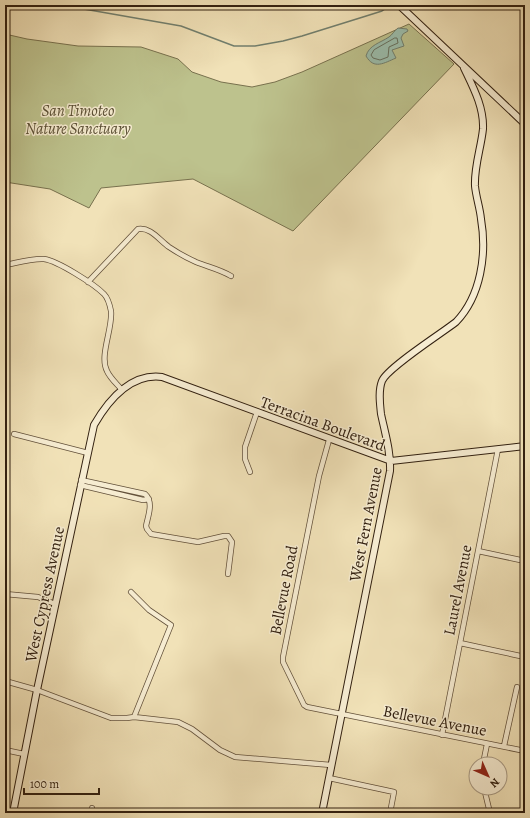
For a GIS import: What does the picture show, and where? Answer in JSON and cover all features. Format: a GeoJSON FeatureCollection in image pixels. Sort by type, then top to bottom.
{"type":"FeatureCollection","features":[{"type":"Feature","properties":{"kind":"main road"},"geometry":{"type":"LineString","coordinates":[[399,5],[525,124]]}},
{"type":"Feature","properties":{"kind":"main road","name":"West Fern Avenue"},"geometry":{"type":"LineString","coordinates":[[322,813],[390,472],[391,461],[380,405],[382,380],[392,369],[464,315],[474,298],[481,270],[484,237],[475,187],[483,128],[478,101],[464,68]]}},
{"type":"Feature","properties":{"kind":"main road","name":"Terracina Boulevard"},"geometry":{"type":"LineString","coordinates":[[122,390],[135,381],[145,377],[162,377],[329,440],[391,461],[525,446]]}},
{"type":"Feature","properties":{"kind":"main road","name":"West Cypress Avenue"},"geometry":{"type":"LineString","coordinates":[[13,813],[37,690],[94,425],[104,408],[122,390]]}},
{"type":"Feature","properties":{"kind":"street"},"geometry":{"type":"LineString","coordinates":[[88,282],[138,229],[144,228],[178,252],[197,262],[220,269],[231,276]]}},
{"type":"Feature","properties":{"kind":"street"},"geometry":{"type":"LineString","coordinates":[[5,264],[43,259],[54,261],[88,282],[104,294],[111,310],[105,366],[107,372],[122,390]]}},
{"type":"Feature","properties":{"kind":"street"},"geometry":{"type":"LineString","coordinates":[[250,472],[245,459],[245,447],[257,412]]}},
{"type":"Feature","properties":{"kind":"street"},"geometry":{"type":"LineString","coordinates":[[14,434],[88,453]]}},
{"type":"Feature","properties":{"kind":"street","name":"Bellevue Road"},"geometry":{"type":"LineString","coordinates":[[329,440],[319,476],[283,662],[304,705],[307,707],[341,714]]}},
{"type":"Feature","properties":{"kind":"street","name":"Laurel Avenue"},"geometry":{"type":"LineString","coordinates":[[442,735],[498,449]]}},
{"type":"Feature","properties":{"kind":"street"},"geometry":{"type":"LineString","coordinates":[[81,483],[118,488],[145,494],[150,503],[146,526],[151,534],[198,542],[228,536],[232,542],[228,574]]}},
{"type":"Feature","properties":{"kind":"street"},"geometry":{"type":"LineString","coordinates":[[81,483],[117,494],[143,500],[149,499]]}},
{"type":"Feature","properties":{"kind":"street"},"geometry":{"type":"LineString","coordinates":[[117,494],[118,488]]}},
{"type":"Feature","properties":{"kind":"street"},"geometry":{"type":"LineString","coordinates":[[478,551],[525,561]]}},
{"type":"Feature","properties":{"kind":"street"},"geometry":{"type":"LineString","coordinates":[[131,592],[149,610],[171,625],[134,717]]}},
{"type":"Feature","properties":{"kind":"street"},"geometry":{"type":"LineString","coordinates":[[5,594],[38,597],[55,604]]}},
{"type":"Feature","properties":{"kind":"street"},"geometry":{"type":"LineString","coordinates":[[460,643],[525,657]]}},
{"type":"Feature","properties":{"kind":"street"},"geometry":{"type":"LineString","coordinates":[[5,681],[37,690],[111,718],[134,717],[185,724],[220,750],[235,757],[331,765]]}},
{"type":"Feature","properties":{"kind":"street"},"geometry":{"type":"LineString","coordinates":[[504,746],[517,687]]}},
{"type":"Feature","properties":{"kind":"street","name":"Bellevue Avenue"},"geometry":{"type":"LineString","coordinates":[[341,714],[525,751]]}},
{"type":"Feature","properties":{"kind":"street"},"geometry":{"type":"LineString","coordinates":[[485,756],[487,744]]}},
{"type":"Feature","properties":{"kind":"street"},"geometry":{"type":"LineString","coordinates":[[5,750],[24,754]]}},
{"type":"Feature","properties":{"kind":"street"},"geometry":{"type":"LineString","coordinates":[[329,778],[394,792],[390,813]]}},
{"type":"Feature","properties":{"kind":"street"},"geometry":{"type":"LineString","coordinates":[[486,796],[490,813]]}},
{"type":"Feature","properties":{"kind":"green space","name":"San Timoteo Nature Sanctuary"},"geometry":{"type":"Polygon","coordinates":[[[409,24],[454,64],[293,231],[193,179],[101,188],[89,208],[50,189],[5,182],[5,34],[27,39],[78,46],[141,47],[178,59],[192,72],[221,82],[252,87],[275,82],[302,72],[409,24]]]}},
{"type":"Feature","properties":{"kind":"water"},"geometry":{"type":"Polygon","coordinates":[[[398,28],[407,29],[408,31],[403,34],[401,38],[404,46],[392,50],[396,58],[380,64],[372,63],[366,56],[367,52],[375,45],[389,37],[398,28]]]}},
{"type":"Feature","properties":{"kind":"waterway"},"geometry":{"type":"LineString","coordinates":[[61,5],[181,26],[234,46],[255,46],[283,41],[382,11],[391,5]]}}]}
